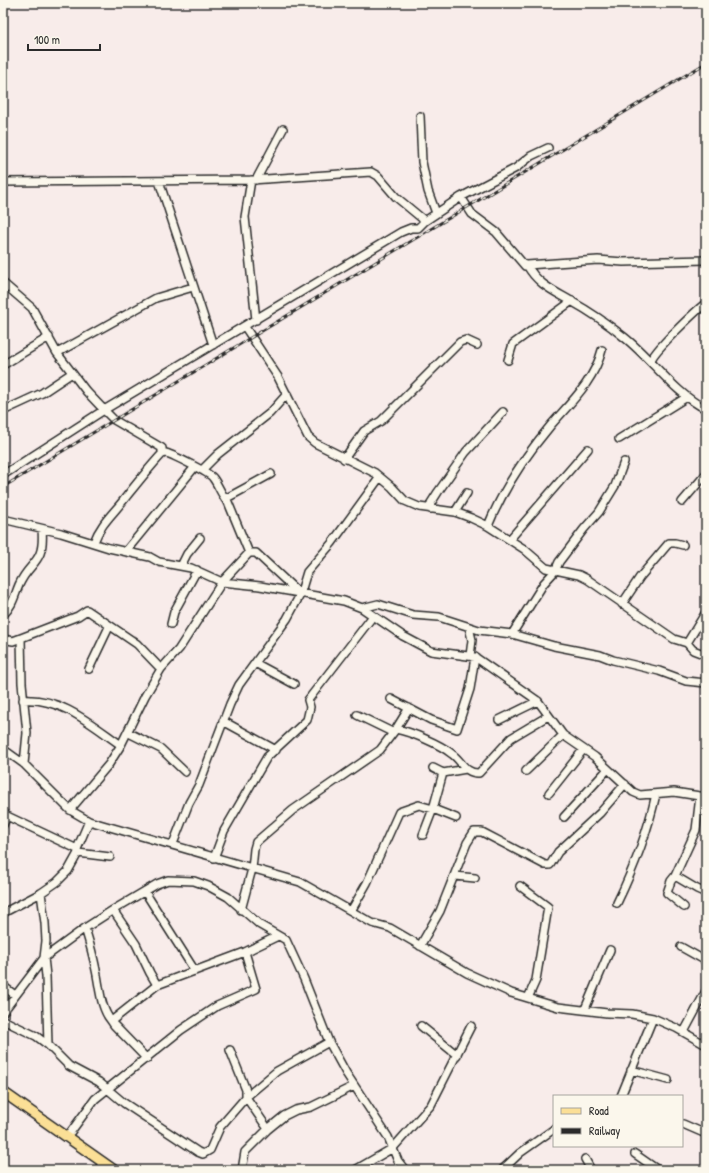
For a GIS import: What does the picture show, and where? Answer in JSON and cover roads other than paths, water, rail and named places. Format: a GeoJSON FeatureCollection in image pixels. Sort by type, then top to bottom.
{"type":"FeatureCollection","features":[{"type":"Feature","properties":{"kind":"main road"},"geometry":{"type":"LineString","coordinates":[[3,1092],[67,1137],[101,1166],[114,1170]]}},
{"type":"Feature","properties":{"kind":"street"},"geometry":{"type":"LineString","coordinates":[[420,116],[422,162],[428,191],[436,214]]}},
{"type":"Feature","properties":{"kind":"street"},"geometry":{"type":"LineString","coordinates":[[256,320],[245,217],[254,180],[283,129]]}},
{"type":"Feature","properties":{"kind":"street"},"geometry":{"type":"LineString","coordinates":[[3,475],[104,410],[401,232],[418,228],[461,197],[516,168],[531,156],[548,148]]}},
{"type":"Feature","properties":{"kind":"street"},"geometry":{"type":"LineString","coordinates":[[3,182],[254,180],[371,172],[378,176],[396,197],[426,221]]}},
{"type":"Feature","properties":{"kind":"street"},"geometry":{"type":"LineString","coordinates":[[160,181],[213,345]]}},
{"type":"Feature","properties":{"kind":"street"},"geometry":{"type":"LineString","coordinates":[[461,197],[472,214],[496,232],[525,266],[598,260],[623,262],[706,260]]}},
{"type":"Feature","properties":{"kind":"street"},"geometry":{"type":"LineString","coordinates":[[527,265],[532,275],[545,286],[572,301],[624,337],[651,361],[686,396],[706,409]]}},
{"type":"Feature","properties":{"kind":"street"},"geometry":{"type":"LineString","coordinates":[[3,283],[32,308],[57,353],[104,410],[114,420],[162,448],[162,454],[113,511],[95,537],[94,542]]}},
{"type":"Feature","properties":{"kind":"street"},"geometry":{"type":"LineString","coordinates":[[57,353],[156,298],[193,287]]}},
{"type":"Feature","properties":{"kind":"street"},"geometry":{"type":"LineString","coordinates":[[508,360],[513,344],[572,301]]}},
{"type":"Feature","properties":{"kind":"street"},"geometry":{"type":"LineString","coordinates":[[651,361],[651,357],[706,303]]}},
{"type":"Feature","properties":{"kind":"street"},"geometry":{"type":"LineString","coordinates":[[245,326],[278,377],[308,437],[315,444],[380,477],[405,501],[430,509],[455,512],[488,526],[510,539],[546,568],[579,575],[674,640],[687,643],[693,650],[706,655]]}},
{"type":"Feature","properties":{"kind":"street"},"geometry":{"type":"LineString","coordinates":[[3,365],[49,337]]}},
{"type":"Feature","properties":{"kind":"street"},"geometry":{"type":"LineString","coordinates":[[344,458],[364,431],[381,420],[460,342],[466,340],[477,345]]}},
{"type":"Feature","properties":{"kind":"street"},"geometry":{"type":"LineString","coordinates":[[488,526],[514,474],[591,378],[598,366],[602,350]]}},
{"type":"Feature","properties":{"kind":"street"},"geometry":{"type":"LineString","coordinates":[[3,411],[42,393],[72,373]]}},
{"type":"Feature","properties":{"kind":"street"},"geometry":{"type":"LineString","coordinates":[[202,470],[218,454],[270,413],[287,394]]}},
{"type":"Feature","properties":{"kind":"street"},"geometry":{"type":"LineString","coordinates":[[619,439],[686,396]]}},
{"type":"Feature","properties":{"kind":"street"},"geometry":{"type":"LineString","coordinates":[[430,509],[438,492],[466,452],[503,412]]}},
{"type":"Feature","properties":{"kind":"street"},"geometry":{"type":"LineString","coordinates":[[510,539],[588,449]]}},
{"type":"Feature","properties":{"kind":"street"},"geometry":{"type":"LineString","coordinates":[[162,454],[170,454],[194,468],[202,470],[213,478],[231,508],[249,553]]}},
{"type":"Feature","properties":{"kind":"street"},"geometry":{"type":"LineString","coordinates":[[512,634],[544,583],[555,571],[566,552],[599,512],[615,486],[624,462]]}},
{"type":"Feature","properties":{"kind":"street"},"geometry":{"type":"LineString","coordinates":[[126,551],[190,470],[194,468]]}},
{"type":"Feature","properties":{"kind":"street"},"geometry":{"type":"LineString","coordinates":[[225,498],[271,474]]}},
{"type":"Feature","properties":{"kind":"street"},"geometry":{"type":"LineString","coordinates":[[682,502],[706,474]]}},
{"type":"Feature","properties":{"kind":"street"},"geometry":{"type":"LineString","coordinates":[[173,844],[189,802],[199,785],[223,720],[239,685],[287,619],[300,595],[306,572],[339,534],[380,477]]}},
{"type":"Feature","properties":{"kind":"street"},"geometry":{"type":"LineString","coordinates":[[455,512],[467,493]]}},
{"type":"Feature","properties":{"kind":"street"},"geometry":{"type":"LineString","coordinates":[[3,519],[150,557],[159,562],[197,570],[222,582],[260,586],[300,595],[344,601],[362,608],[431,652],[472,657],[508,678],[538,701],[563,735],[640,795],[674,792],[703,797],[696,830],[666,893],[684,907]]}},
{"type":"Feature","properties":{"kind":"street"},"geometry":{"type":"LineString","coordinates":[[3,615],[13,603],[19,585],[24,576],[37,561],[43,543],[42,530]]}},
{"type":"Feature","properties":{"kind":"street"},"geometry":{"type":"LineString","coordinates":[[181,566],[187,554],[200,538]]}},
{"type":"Feature","properties":{"kind":"street"},"geometry":{"type":"LineString","coordinates":[[622,604],[640,577],[669,543],[683,545]]}},
{"type":"Feature","properties":{"kind":"street"},"geometry":{"type":"LineString","coordinates":[[70,810],[109,764],[129,733],[144,696],[161,669],[179,648],[222,582],[249,553],[256,553],[300,595]]}},
{"type":"Feature","properties":{"kind":"street"},"geometry":{"type":"LineString","coordinates":[[171,624],[174,612],[197,570]]}},
{"type":"Feature","properties":{"kind":"street"},"geometry":{"type":"LineString","coordinates":[[362,608],[378,604],[413,615],[454,621],[469,627],[512,634],[554,646],[600,655],[613,660],[659,671],[686,682],[706,683]]}},
{"type":"Feature","properties":{"kind":"street"},"geometry":{"type":"LineString","coordinates":[[3,640],[13,641],[78,616],[87,610],[109,627],[137,644],[161,669]]}},
{"type":"Feature","properties":{"kind":"street"},"geometry":{"type":"LineString","coordinates":[[687,643],[706,612]]}},
{"type":"Feature","properties":{"kind":"street"},"geometry":{"type":"LineString","coordinates":[[214,858],[224,831],[268,757],[304,724],[309,714],[308,700],[374,616]]}},
{"type":"Feature","properties":{"kind":"street"},"geometry":{"type":"LineString","coordinates":[[89,669],[109,627]]}},
{"type":"Feature","properties":{"kind":"street"},"geometry":{"type":"LineString","coordinates":[[391,699],[431,720],[457,729],[470,689],[472,640],[469,627]]}},
{"type":"Feature","properties":{"kind":"street"},"geometry":{"type":"LineString","coordinates":[[21,638],[23,700],[27,733],[24,764]]}},
{"type":"Feature","properties":{"kind":"street"},"geometry":{"type":"LineString","coordinates":[[256,663],[294,684]]}},
{"type":"Feature","properties":{"kind":"street"},"geometry":{"type":"LineString","coordinates":[[23,700],[44,701],[65,708],[121,745]]}},
{"type":"Feature","properties":{"kind":"street"},"geometry":{"type":"LineString","coordinates":[[499,720],[538,701]]}},
{"type":"Feature","properties":{"kind":"street"},"geometry":{"type":"LineString","coordinates":[[241,910],[252,869],[256,842],[293,810],[380,750],[409,708]]}},
{"type":"Feature","properties":{"kind":"street"},"geometry":{"type":"LineString","coordinates":[[357,715],[448,751],[466,769],[473,773],[479,773],[510,738],[548,716]]}},
{"type":"Feature","properties":{"kind":"street"},"geometry":{"type":"LineString","coordinates":[[223,720],[276,750]]}},
{"type":"Feature","properties":{"kind":"street"},"geometry":{"type":"LineString","coordinates":[[129,733],[161,749],[185,772]]}},
{"type":"Feature","properties":{"kind":"street"},"geometry":{"type":"LineString","coordinates":[[526,771],[563,735]]}},
{"type":"Feature","properties":{"kind":"street"},"geometry":{"type":"LineString","coordinates":[[3,749],[24,764],[70,810],[89,821],[128,833],[173,844],[214,858],[300,882],[372,923],[390,928],[467,973],[511,993],[558,1006],[585,1009],[607,1014],[632,1014],[653,1018],[684,1032],[706,1045]]}},
{"type":"Feature","properties":{"kind":"street"},"geometry":{"type":"LineString","coordinates":[[549,794],[583,750]]}},
{"type":"Feature","properties":{"kind":"street"},"geometry":{"type":"LineString","coordinates":[[433,768],[443,773],[466,769]]}},
{"type":"Feature","properties":{"kind":"street"},"geometry":{"type":"LineString","coordinates":[[564,817],[608,769]]}},
{"type":"Feature","properties":{"kind":"street"},"geometry":{"type":"LineString","coordinates":[[422,835],[433,809],[443,773]]}},
{"type":"Feature","properties":{"kind":"street"},"geometry":{"type":"LineString","coordinates":[[420,946],[440,911],[467,843],[477,831],[482,832],[545,865],[550,865],[558,852],[600,812],[625,784]]}},
{"type":"Feature","properties":{"kind":"street"},"geometry":{"type":"LineString","coordinates":[[617,902],[627,882],[639,850],[656,794]]}},
{"type":"Feature","properties":{"kind":"street"},"geometry":{"type":"LineString","coordinates":[[351,911],[367,883],[399,812],[419,806],[433,809],[456,818]]}},
{"type":"Feature","properties":{"kind":"street"},"geometry":{"type":"LineString","coordinates":[[3,825],[5,814],[78,851],[110,857]]}},
{"type":"Feature","properties":{"kind":"street"},"geometry":{"type":"LineString","coordinates":[[3,913],[41,893],[62,878],[78,851],[89,821]]}},
{"type":"Feature","properties":{"kind":"street"},"geometry":{"type":"LineString","coordinates":[[455,876],[475,878]]}},
{"type":"Feature","properties":{"kind":"street"},"geometry":{"type":"LineString","coordinates":[[675,876],[697,890],[706,893]]}},
{"type":"Feature","properties":{"kind":"street"},"geometry":{"type":"LineString","coordinates":[[3,1012],[44,958],[85,928],[113,910],[168,880],[194,881],[208,886],[228,897],[241,910],[286,940],[304,979],[329,1042],[354,1086],[393,1148],[398,1161],[405,1170]]}},
{"type":"Feature","properties":{"kind":"street"},"geometry":{"type":"LineString","coordinates":[[520,886],[548,907],[536,980],[528,998]]}},
{"type":"Feature","properties":{"kind":"street"},"geometry":{"type":"LineString","coordinates":[[145,892],[195,971]]}},
{"type":"Feature","properties":{"kind":"street"},"geometry":{"type":"LineString","coordinates":[[41,893],[46,935],[44,958],[48,1045]]}},
{"type":"Feature","properties":{"kind":"street"},"geometry":{"type":"LineString","coordinates":[[113,910],[136,944],[157,985]]}},
{"type":"Feature","properties":{"kind":"street"},"geometry":{"type":"LineString","coordinates":[[85,928],[107,1016],[147,1059]]}},
{"type":"Feature","properties":{"kind":"street"},"geometry":{"type":"LineString","coordinates":[[112,1022],[157,985],[245,952],[278,936]]}},
{"type":"Feature","properties":{"kind":"street"},"geometry":{"type":"LineString","coordinates":[[681,947],[706,961]]}},
{"type":"Feature","properties":{"kind":"street"},"geometry":{"type":"LineString","coordinates":[[585,1009],[610,950]]}},
{"type":"Feature","properties":{"kind":"street"},"geometry":{"type":"LineString","coordinates":[[67,1137],[88,1106],[182,1030],[218,1006],[256,989],[245,952]]}},
{"type":"Feature","properties":{"kind":"street"},"geometry":{"type":"LineString","coordinates":[[3,986],[15,995]]}},
{"type":"Feature","properties":{"kind":"street"},"geometry":{"type":"LineString","coordinates":[[684,1032],[706,991]]}},
{"type":"Feature","properties":{"kind":"street"},"geometry":{"type":"LineString","coordinates":[[621,1095],[653,1018]]}},
{"type":"Feature","properties":{"kind":"street"},"geometry":{"type":"LineString","coordinates":[[3,1020],[36,1036],[48,1045],[69,1066],[89,1075],[107,1090],[192,1149],[203,1154],[212,1147],[215,1135],[220,1127],[246,1097],[277,1071],[329,1042]]}},
{"type":"Feature","properties":{"kind":"street"},"geometry":{"type":"LineString","coordinates":[[421,1026],[456,1055]]}},
{"type":"Feature","properties":{"kind":"street"},"geometry":{"type":"LineString","coordinates":[[356,1170],[393,1148],[431,1105],[471,1026]]}},
{"type":"Feature","properties":{"kind":"street"},"geometry":{"type":"LineString","coordinates":[[230,1050],[246,1090],[246,1097],[268,1129]]}},
{"type":"Feature","properties":{"kind":"street"},"geometry":{"type":"LineString","coordinates":[[631,1070],[668,1080]]}},
{"type":"Feature","properties":{"kind":"street"},"geometry":{"type":"LineString","coordinates":[[242,1170],[245,1152],[268,1129],[286,1115],[311,1107],[354,1086]]}},
{"type":"Feature","properties":{"kind":"street"},"geometry":{"type":"LineString","coordinates":[[683,1124],[706,1134]]}},
{"type":"Feature","properties":{"kind":"street"},"geometry":{"type":"LineString","coordinates":[[502,1170],[520,1153],[553,1129]]}},
{"type":"Feature","properties":{"kind":"street"},"geometry":{"type":"LineString","coordinates":[[635,1154],[658,1170]]}},
{"type":"Feature","properties":{"kind":"street"},"geometry":{"type":"LineString","coordinates":[[585,1159],[591,1170]]}},
{"type":"Feature","properties":{"kind":"railway"},"geometry":{"type":"LineString","coordinates":[[3,487],[706,63]]}}]}
